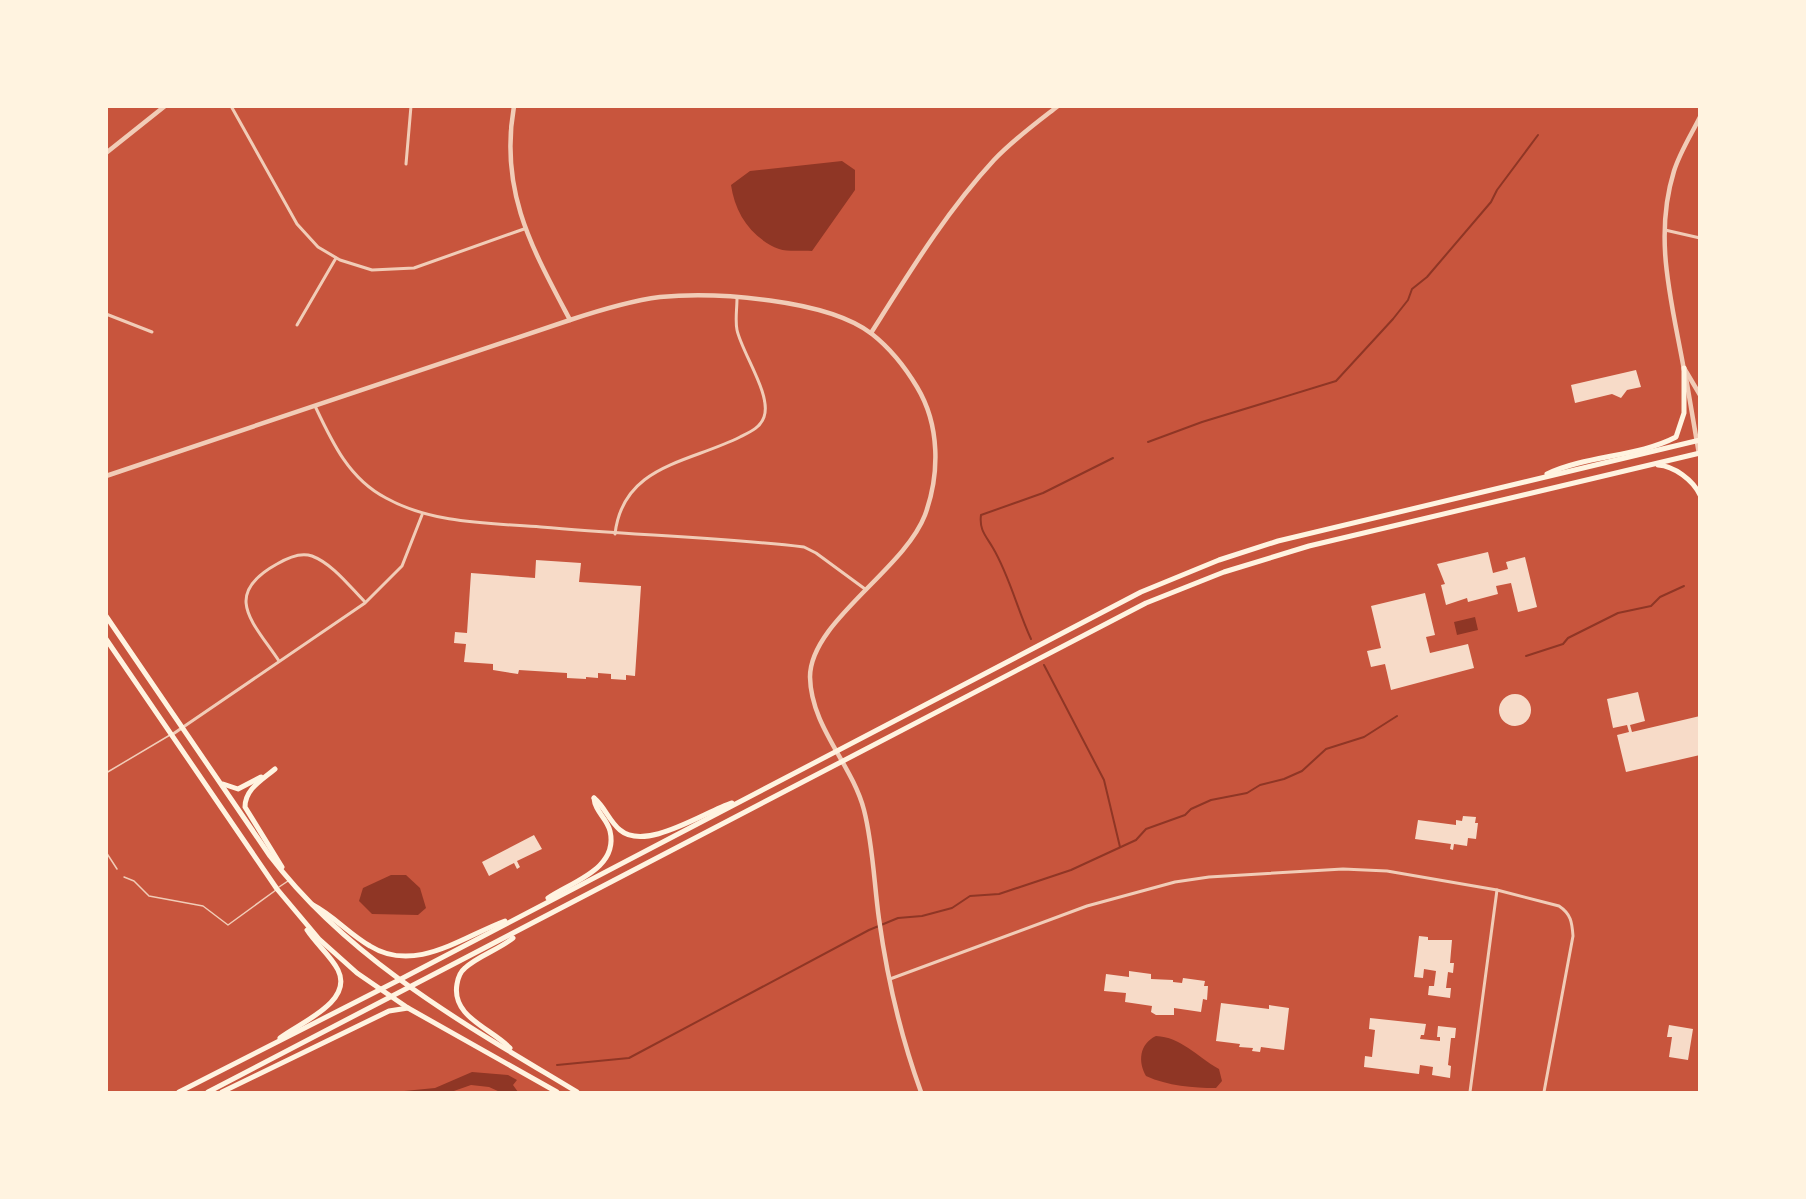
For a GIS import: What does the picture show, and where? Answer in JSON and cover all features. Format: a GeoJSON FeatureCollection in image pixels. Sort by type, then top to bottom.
{"type":"FeatureCollection","features":[{"type":"Feature","properties":{"kind":"highway"},"geometry":{"type":"LineString","coordinates":[[1537,478],[1564,466],[1676,437],[1684,413],[1684,368]]}},
{"type":"Feature","properties":{"kind":"highway"},"geometry":{"type":"LineString","coordinates":[[178,1092],[399,980],[1125,599],[1219,560],[1334,526],[1698,440]]}},
{"type":"Feature","properties":{"kind":"highway"},"geometry":{"type":"LineString","coordinates":[[208,1092],[393,998],[1120,616],[1224,572],[1320,543],[1699,453]]}},
{"type":"Feature","properties":{"kind":"highway"},"geometry":{"type":"LineString","coordinates":[[1650,465],[1665,466],[1683,475],[1700,495]]}},
{"type":"Feature","properties":{"kind":"highway"},"geometry":{"type":"LineString","coordinates":[[106,616],[288,880],[309,903],[359,951],[410,988],[578,1092]]}},
{"type":"Feature","properties":{"kind":"highway"},"geometry":{"type":"LineString","coordinates":[[106,639],[277,889],[300,918],[343,962],[408,1008],[557,1092]]}},
{"type":"Feature","properties":{"kind":"highway"},"geometry":{"type":"LineString","coordinates":[[220,783],[238,789],[275,769],[250,790],[245,798],[245,807],[271,846],[288,880]]}},
{"type":"Feature","properties":{"kind":"highway"},"geometry":{"type":"LineString","coordinates":[[309,903],[329,913],[369,946],[398,957],[423,956],[529,912],[604,862],[610,847],[611,833],[594,806],[594,798],[619,830],[631,836],[646,837],[658,836],[708,811],[751,796]]}},
{"type":"Feature","properties":{"kind":"highway"},"geometry":{"type":"LineString","coordinates":[[271,1046],[293,1028],[332,1004],[341,986],[338,968],[317,946],[300,918]]}},
{"type":"Feature","properties":{"kind":"highway"},"geometry":{"type":"LineString","coordinates":[[515,1054],[499,1036],[466,1015],[457,1003],[456,993],[460,974],[466,967],[498,950],[523,929]]}},
{"type":"Feature","properties":{"kind":"highway"},"geometry":{"type":"LineString","coordinates":[[222,1092],[386,1012],[408,1008]]}},
{"type":"Feature","properties":{"kind":"street"},"geometry":{"type":"LineString","coordinates":[[106,153],[165,106]]}},
{"type":"Feature","properties":{"kind":"street"},"geometry":{"type":"LineString","coordinates":[[231,106],[297,224],[318,247],[336,258],[372,270],[414,268],[524,229]]}},
{"type":"Feature","properties":{"kind":"street"},"geometry":{"type":"LineString","coordinates":[[406,164],[411,106]]}},
{"type":"Feature","properties":{"kind":"street"},"geometry":{"type":"LineString","coordinates":[[514,106],[510,136],[511,176],[524,229],[570,320]]}},
{"type":"Feature","properties":{"kind":"street"},"geometry":{"type":"LineString","coordinates":[[871,333],[919,257],[975,182],[1020,135],[1058,106]]}},
{"type":"Feature","properties":{"kind":"street"},"geometry":{"type":"LineString","coordinates":[[1699,453],[1664,268],[1663,230],[1675,169],[1700,117]]}},
{"type":"Feature","properties":{"kind":"street"},"geometry":{"type":"LineString","coordinates":[[1663,230],[1700,238]]}},
{"type":"Feature","properties":{"kind":"street"},"geometry":{"type":"LineString","coordinates":[[297,325],[336,258]]}},
{"type":"Feature","properties":{"kind":"street"},"geometry":{"type":"LineString","coordinates":[[106,476],[394,377],[613,306],[658,297],[698,295],[737,298],[831,313],[871,333],[903,364],[921,394],[933,428],[935,468],[931,494],[914,537],[826,634],[812,665],[810,676],[815,705],[864,809],[880,930],[890,979],[921,1092]]}},
{"type":"Feature","properties":{"kind":"street"},"geometry":{"type":"LineString","coordinates":[[615,534],[617,516],[622,503],[643,478],[757,428],[764,417],[766,404],[738,332],[737,298]]}},
{"type":"Feature","properties":{"kind":"street"},"geometry":{"type":"LineString","coordinates":[[106,314],[152,332]]}},
{"type":"Feature","properties":{"kind":"street"},"geometry":{"type":"LineString","coordinates":[[1684,368],[1700,395]]}},
{"type":"Feature","properties":{"kind":"street"},"geometry":{"type":"LineString","coordinates":[[315,406],[336,449],[351,469],[385,498],[422,514],[615,534],[804,547],[816,553],[866,590]]}},
{"type":"Feature","properties":{"kind":"street"},"geometry":{"type":"LineString","coordinates":[[171,735],[365,603],[402,566],[422,514]]}},
{"type":"Feature","properties":{"kind":"street"},"geometry":{"type":"LineString","coordinates":[[279,661],[248,614],[244,599],[250,583],[276,564],[298,555],[311,555],[325,564],[365,603]]}},
{"type":"Feature","properties":{"kind":"street"},"geometry":{"type":"LineString","coordinates":[[890,979],[1087,906],[1175,882],[1343,869],[1387,872],[1497,890],[1558,906],[1568,913],[1572,921],[1573,936],[1544,1092]]}},
{"type":"Feature","properties":{"kind":"street"},"geometry":{"type":"LineString","coordinates":[[1470,1092],[1497,890]]}},
{"type":"Feature","properties":{"kind":"lane"},"geometry":{"type":"LineString","coordinates":[[106,773],[171,735]]}},
{"type":"Feature","properties":{"kind":"lane"},"geometry":{"type":"LineString","coordinates":[[106,852],[117,869]]}},
{"type":"Feature","properties":{"kind":"lane"},"geometry":{"type":"LineString","coordinates":[[125,878],[134,881],[149,896],[203,906],[228,925],[288,880]]}},
{"type":"Feature","properties":{"kind":"shaded area"},"geometry":{"type":"Polygon","coordinates":[[[842,161],[855,170],[855,190],[812,251],[783,250],[769,244],[746,223],[736,205],[731,185],[750,171],[842,161]]]}},
{"type":"Feature","properties":{"kind":"shaded area"},"geometry":{"type":"Polygon","coordinates":[[[1475,617],[1478,630],[1457,635],[1454,622],[1475,617]]]}},
{"type":"Feature","properties":{"kind":"shaded area"},"geometry":{"type":"Polygon","coordinates":[[[391,875],[406,875],[420,888],[426,908],[418,915],[372,914],[359,901],[363,888],[391,875]]]}},
{"type":"Feature","properties":{"kind":"shaded area"},"geometry":{"type":"Polygon","coordinates":[[[1156,1036],[1173,1040],[1219,1069],[1222,1081],[1216,1088],[1198,1088],[1172,1084],[1146,1076],[1141,1059],[1143,1048],[1150,1039],[1156,1036]]]}},
{"type":"Feature","properties":{"kind":"shaded area"},"geometry":{"type":"Polygon","coordinates":[[[472,1072],[508,1075],[517,1080],[513,1085],[518,1092],[500,1092],[489,1087],[471,1085],[451,1092],[394,1092],[435,1088],[472,1072]]]}},
{"type":"Feature","properties":{"kind":"building"},"geometry":{"type":"Polygon","coordinates":[[[1636,370],[1641,387],[1627,390],[1621,398],[1612,394],[1575,403],[1571,385],[1636,370]]]}},
{"type":"Feature","properties":{"kind":"building"},"geometry":{"type":"Polygon","coordinates":[[[1488,552],[1493,573],[1508,569],[1506,562],[1525,557],[1537,607],[1518,612],[1511,583],[1496,586],[1498,594],[1468,602],[1467,598],[1446,605],[1441,585],[1445,584],[1437,564],[1488,552]]]}},
{"type":"Feature","properties":{"kind":"building"},"geometry":{"type":"Polygon","coordinates":[[[536,560],[581,563],[579,582],[641,586],[635,676],[626,675],[626,680],[611,679],[611,674],[598,673],[598,678],[586,677],[586,679],[567,678],[567,673],[519,670],[518,674],[493,670],[493,664],[464,662],[466,644],[454,643],[455,632],[467,633],[471,573],[535,578],[536,560]]]}},
{"type":"Feature","properties":{"kind":"building"},"geometry":{"type":"Polygon","coordinates":[[[1425,593],[1435,635],[1426,637],[1430,653],[1468,644],[1474,668],[1391,690],[1385,664],[1371,667],[1367,651],[1381,648],[1371,606],[1425,593]]]}},
{"type":"Feature","properties":{"kind":"building"},"geometry":{"type":"Polygon","coordinates":[[[1638,692],[1645,721],[1630,725],[1632,732],[1700,716],[1700,755],[1626,772],[1617,735],[1629,732],[1627,725],[1613,728],[1607,699],[1638,692]]]}},
{"type":"Feature","properties":{"kind":"building"},"geometry":{"type":"Polygon","coordinates":[[[1515,694],[1526,699],[1531,710],[1526,721],[1515,726],[1504,721],[1499,710],[1504,699],[1515,694]]]}},
{"type":"Feature","properties":{"kind":"building"},"geometry":{"type":"Polygon","coordinates":[[[1463,816],[1476,817],[1475,823],[1478,823],[1476,839],[1468,838],[1467,846],[1454,844],[1453,850],[1450,849],[1451,844],[1415,839],[1418,820],[1456,825],[1456,820],[1462,821],[1463,816]]]}},
{"type":"Feature","properties":{"kind":"building"},"geometry":{"type":"Polygon","coordinates":[[[534,835],[542,849],[517,861],[520,867],[517,869],[514,863],[489,876],[482,862],[534,835]]]}},
{"type":"Feature","properties":{"kind":"building"},"geometry":{"type":"Polygon","coordinates":[[[1419,936],[1428,937],[1428,940],[1452,940],[1450,963],[1454,963],[1453,973],[1448,972],[1446,988],[1451,988],[1450,998],[1428,995],[1429,986],[1434,986],[1436,971],[1424,969],[1423,978],[1414,977],[1419,936]]]}},
{"type":"Feature","properties":{"kind":"building"},"geometry":{"type":"Polygon","coordinates":[[[1129,971],[1151,974],[1151,979],[1173,980],[1173,982],[1182,983],[1183,978],[1205,981],[1204,986],[1208,986],[1207,1000],[1203,999],[1201,1012],[1174,1008],[1174,1015],[1156,1015],[1151,1012],[1152,1006],[1125,1002],[1126,993],[1104,991],[1106,974],[1129,977],[1129,971]]]}},
{"type":"Feature","properties":{"kind":"building"},"geometry":{"type":"Polygon","coordinates":[[[1221,1003],[1269,1009],[1269,1005],[1289,1008],[1284,1050],[1261,1047],[1260,1052],[1252,1051],[1253,1048],[1239,1047],[1240,1044],[1216,1041],[1221,1003]]]}},
{"type":"Feature","properties":{"kind":"building"},"geometry":{"type":"Polygon","coordinates":[[[1370,1018],[1426,1024],[1424,1035],[1421,1035],[1420,1039],[1440,1041],[1440,1037],[1437,1037],[1438,1026],[1456,1028],[1455,1038],[1451,1038],[1448,1065],[1451,1066],[1450,1078],[1432,1075],[1433,1067],[1420,1065],[1419,1074],[1364,1067],[1365,1056],[1372,1057],[1375,1030],[1369,1029],[1370,1018]]]}},
{"type":"Feature","properties":{"kind":"building"},"geometry":{"type":"Polygon","coordinates":[[[1669,1025],[1693,1029],[1688,1060],[1669,1057],[1672,1037],[1667,1037],[1669,1025]]]}},
{"type":"Feature","properties":{"kind":"waterway"},"geometry":{"type":"LineString","coordinates":[[1148,442],[1202,422],[1336,381],[1393,319],[1408,300],[1412,289],[1427,277],[1491,202],[1497,190],[1538,135]]}},
{"type":"Feature","properties":{"kind":"waterway"},"geometry":{"type":"LineString","coordinates":[[1031,639],[1004,570],[982,529],[981,515],[1043,493],[1113,458]]}},
{"type":"Feature","properties":{"kind":"waterway"},"geometry":{"type":"LineString","coordinates":[[1526,656],[1563,644],[1568,638],[1618,613],[1651,606],[1660,597],[1684,586]]}},
{"type":"Feature","properties":{"kind":"waterway"},"geometry":{"type":"LineString","coordinates":[[1044,665],[1104,780],[1120,847]]}},
{"type":"Feature","properties":{"kind":"waterway"},"geometry":{"type":"LineString","coordinates":[[557,1065],[629,1058],[869,930],[898,918],[922,916],[952,908],[970,896],[999,894],[1071,870],[1136,840],[1146,829],[1185,815],[1191,809],[1211,800],[1247,793],[1260,785],[1284,779],[1302,771],[1326,749],[1364,737],[1397,716]]}}]}
